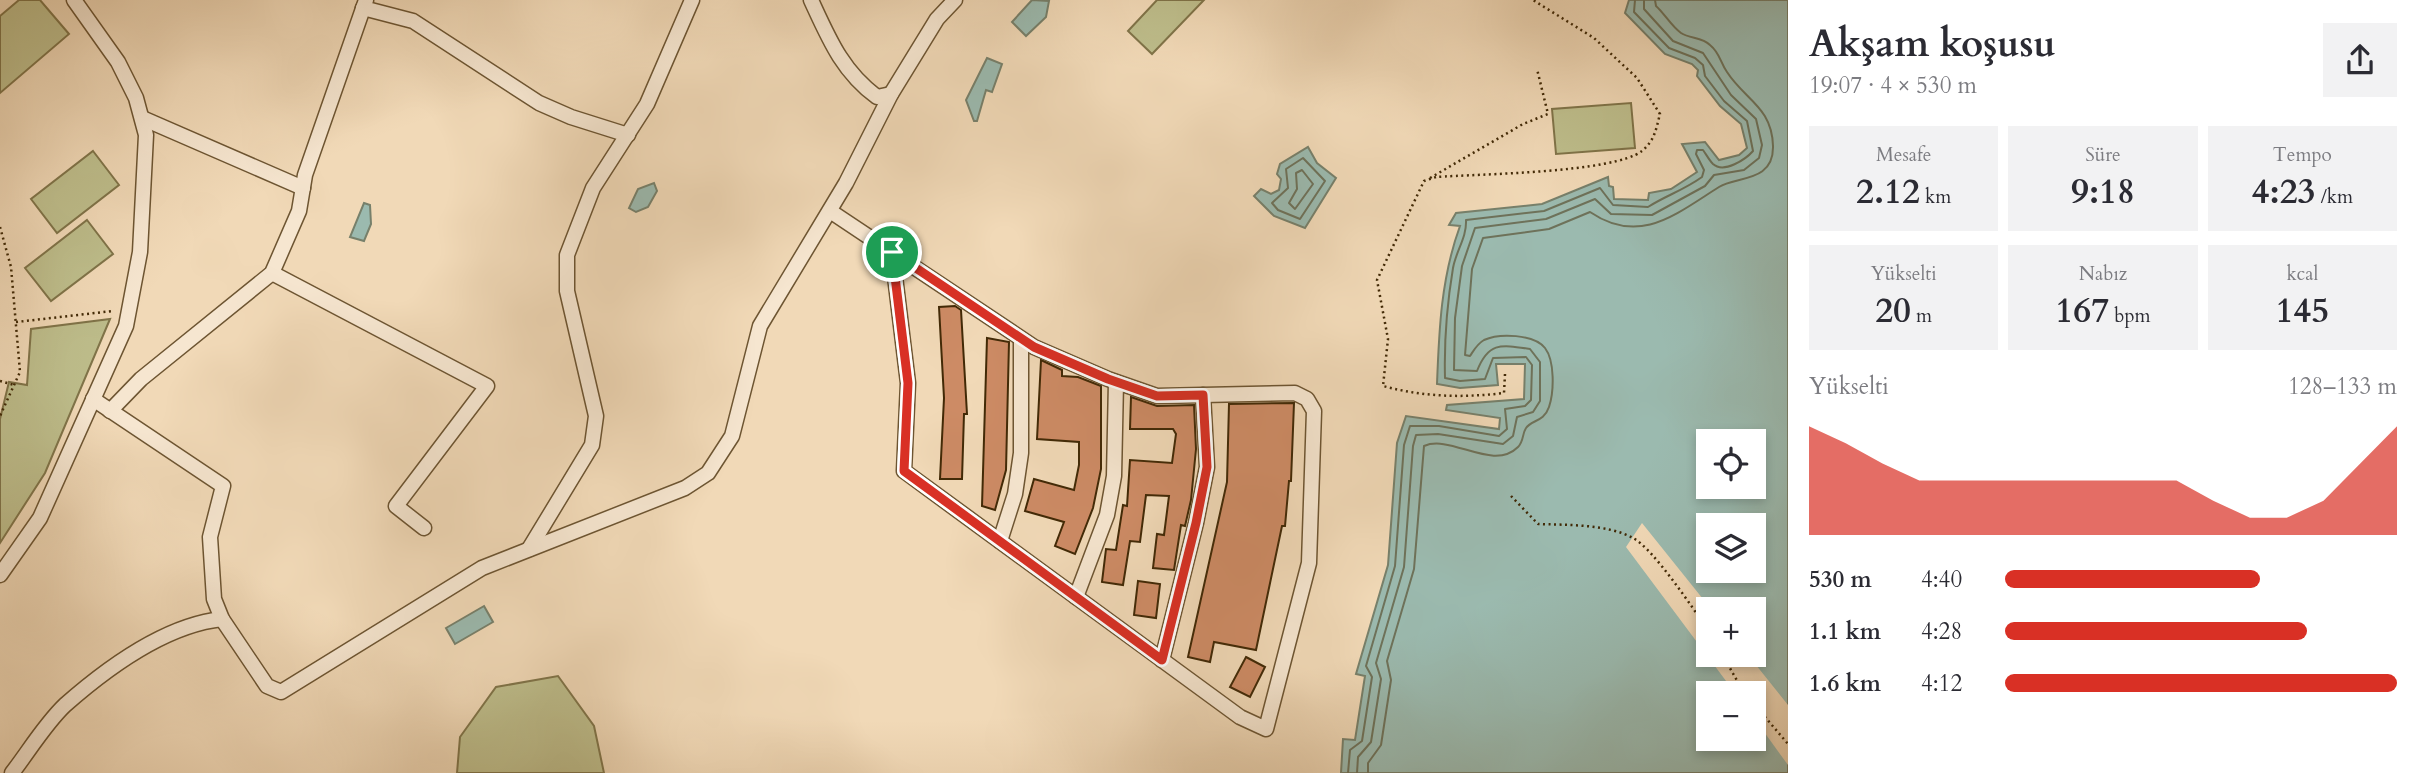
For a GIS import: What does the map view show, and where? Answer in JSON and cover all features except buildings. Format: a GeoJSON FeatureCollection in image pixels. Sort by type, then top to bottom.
{"type":"FeatureCollection","features":[{"type":"Feature","properties":{"kind":"street"},"geometry":{"type":"LineString","coordinates":[[0,575],[40,518],[126,326],[140,252],[146,135],[142,118],[118,62],[74,0]]}},
{"type":"Feature","properties":{"kind":"street"},"geometry":{"type":"LineString","coordinates":[[529,549],[592,445],[596,416],[567,291],[567,255],[593,188],[647,104],[692,0]]}},
{"type":"Feature","properties":{"kind":"street"},"geometry":{"type":"LineString","coordinates":[[811,0],[836,56],[856,81],[877,97],[891,94]]}},
{"type":"Feature","properties":{"kind":"street"},"geometry":{"type":"LineString","coordinates":[[93,399],[223,486],[210,537],[214,599],[222,619],[267,686],[281,691],[482,568],[685,488],[709,473],[732,436],[760,326],[830,211],[891,94],[937,19],[955,0]]}},
{"type":"Feature","properties":{"kind":"street"},"geometry":{"type":"LineString","coordinates":[[110,411],[151,371],[272,273],[299,211],[303,188],[364,4],[413,21],[539,103],[571,117],[628,135]]}},
{"type":"Feature","properties":{"kind":"street"},"geometry":{"type":"LineString","coordinates":[[142,118],[303,188]]}},
{"type":"Feature","properties":{"kind":"street"},"geometry":{"type":"LineString","coordinates":[[830,211],[892,252],[1021,339],[1034,347],[1116,382],[1157,396],[1295,393],[1307,399],[1314,411],[1309,563],[1266,729],[1240,717],[904,471],[908,383],[892,252]]}},
{"type":"Feature","properties":{"kind":"street"},"geometry":{"type":"LineString","coordinates":[[272,273],[487,386],[396,506],[424,528]]}},
{"type":"Feature","properties":{"kind":"street"},"geometry":{"type":"LineString","coordinates":[[1000,541],[1015,494],[1021,453],[1021,339]]}},
{"type":"Feature","properties":{"kind":"street"},"geometry":{"type":"LineString","coordinates":[[1076,597],[1107,515],[1114,476],[1116,382]]}},
{"type":"Feature","properties":{"kind":"street"},"geometry":{"type":"LineString","coordinates":[[1162,660],[1207,467],[1203,395]]}},
{"type":"Feature","properties":{"kind":"street"},"geometry":{"type":"LineString","coordinates":[[12,773],[64,706],[149,642],[196,622],[222,619]]}},
{"type":"Feature","properties":{"kind":"path"},"geometry":{"type":"LineString","coordinates":[[1424,181],[1460,175],[1574,168],[1631,157],[1654,138],[1660,114],[1637,78],[1594,38],[1533,0]]}},
{"type":"Feature","properties":{"kind":"path"},"geometry":{"type":"LineString","coordinates":[[1505,374],[1504,393],[1473,397],[1434,396],[1383,386],[1388,339],[1377,280],[1424,181],[1523,124],[1548,114],[1537,69]]}},
{"type":"Feature","properties":{"kind":"path"},"geometry":{"type":"LineString","coordinates":[[0,227],[11,267],[20,372],[0,416]]}},
{"type":"Feature","properties":{"kind":"path"},"geometry":{"type":"LineString","coordinates":[[16,322],[129,309]]}},
{"type":"Feature","properties":{"kind":"path"},"geometry":{"type":"LineString","coordinates":[[0,381],[14,385]]}},
{"type":"Feature","properties":{"kind":"path"},"geometry":{"type":"LineString","coordinates":[[1511,496],[1538,524],[1585,525],[1634,538],[1675,584],[1696,613]]}},
{"type":"Feature","properties":{"kind":"path"},"geometry":{"type":"LineString","coordinates":[[1766,718],[1788,744]]}},
{"type":"Feature","properties":{"kind":"green space"},"geometry":{"type":"Polygon","coordinates":[[[19,0],[40,0],[69,34],[0,93],[0,16],[19,0]]]}},
{"type":"Feature","properties":{"kind":"green space"},"geometry":{"type":"Polygon","coordinates":[[[1157,0],[1204,0],[1152,54],[1128,31],[1157,0]]]}},
{"type":"Feature","properties":{"kind":"green space"},"geometry":{"type":"Polygon","coordinates":[[[1631,103],[1635,148],[1556,154],[1552,109],[1631,103]]]}},
{"type":"Feature","properties":{"kind":"green space"},"geometry":{"type":"Polygon","coordinates":[[[93,151],[119,185],[57,233],[31,199],[93,151]]]}},
{"type":"Feature","properties":{"kind":"green space"},"geometry":{"type":"Polygon","coordinates":[[[87,220],[113,254],[51,301],[25,268],[87,220]]]}},
{"type":"Feature","properties":{"kind":"green space"},"geometry":{"type":"Polygon","coordinates":[[[110,319],[45,473],[0,543],[0,419],[9,382],[27,385],[31,329],[110,319]]]}},
{"type":"Feature","properties":{"kind":"green space"},"geometry":{"type":"Polygon","coordinates":[[[558,676],[594,726],[604,773],[457,773],[460,737],[496,687],[558,676]]]}},
{"type":"Feature","properties":{"kind":"water"},"geometry":{"type":"Polygon","coordinates":[[[1032,0],[1049,1],[1046,17],[1026,36],[1012,22],[1032,0]]]}},
{"type":"Feature","properties":{"kind":"water"},"geometry":{"type":"Polygon","coordinates":[[[1629,0],[1788,0],[1788,773],[1341,773],[1343,739],[1355,740],[1365,676],[1356,674],[1388,565],[1397,443],[1406,416],[1499,429],[1500,418],[1446,410],[1447,405],[1524,399],[1525,364],[1496,364],[1498,385],[1460,388],[1437,384],[1445,285],[1460,226],[1449,225],[1456,213],[1542,204],[1608,177],[1609,186],[1613,187],[1614,199],[1648,200],[1649,193],[1671,189],[1697,172],[1682,144],[1705,142],[1719,160],[1739,155],[1747,148],[1741,124],[1720,106],[1697,76],[1698,70],[1692,64],[1665,54],[1625,13],[1629,0]]]}},
{"type":"Feature","properties":{"kind":"water"},"geometry":{"type":"Polygon","coordinates":[[[987,58],[1002,64],[992,92],[986,90],[977,121],[974,121],[966,100],[987,58]]]}},
{"type":"Feature","properties":{"kind":"water"},"geometry":{"type":"Polygon","coordinates":[[[1308,147],[1317,163],[1336,178],[1305,228],[1274,216],[1254,196],[1261,189],[1271,194],[1279,190],[1281,179],[1277,174],[1280,164],[1308,147]]]}},
{"type":"Feature","properties":{"kind":"water"},"geometry":{"type":"Polygon","coordinates":[[[654,183],[657,191],[648,207],[636,212],[629,208],[638,189],[654,183]]]}},
{"type":"Feature","properties":{"kind":"water"},"geometry":{"type":"Polygon","coordinates":[[[364,203],[370,205],[371,224],[364,241],[350,237],[364,203]]]}},
{"type":"Feature","properties":{"kind":"water"},"geometry":{"type":"Polygon","coordinates":[[[484,606],[493,622],[455,644],[446,628],[484,606]]]}},
{"type":"Feature","properties":{"kind":"pier"},"geometry":{"type":"Polygon","coordinates":[[[1642,523],[1701,597],[1696,597],[1696,641],[1626,547],[1642,523]]]}},
{"type":"Feature","properties":{"kind":"pier"},"geometry":{"type":"Polygon","coordinates":[[[1716,667],[1758,667],[1788,705],[1788,765],[1766,735],[1766,681],[1726,681],[1716,667]]]}},
{"type":"Feature","properties":{"kind":"route"},"geometry":{"type":"LineString","coordinates":[[892,252],[1034,347],[1108,379],[1157,396],[1203,395],[1207,467],[1162,660],[904,471],[908,383],[892,252]]}}]}
